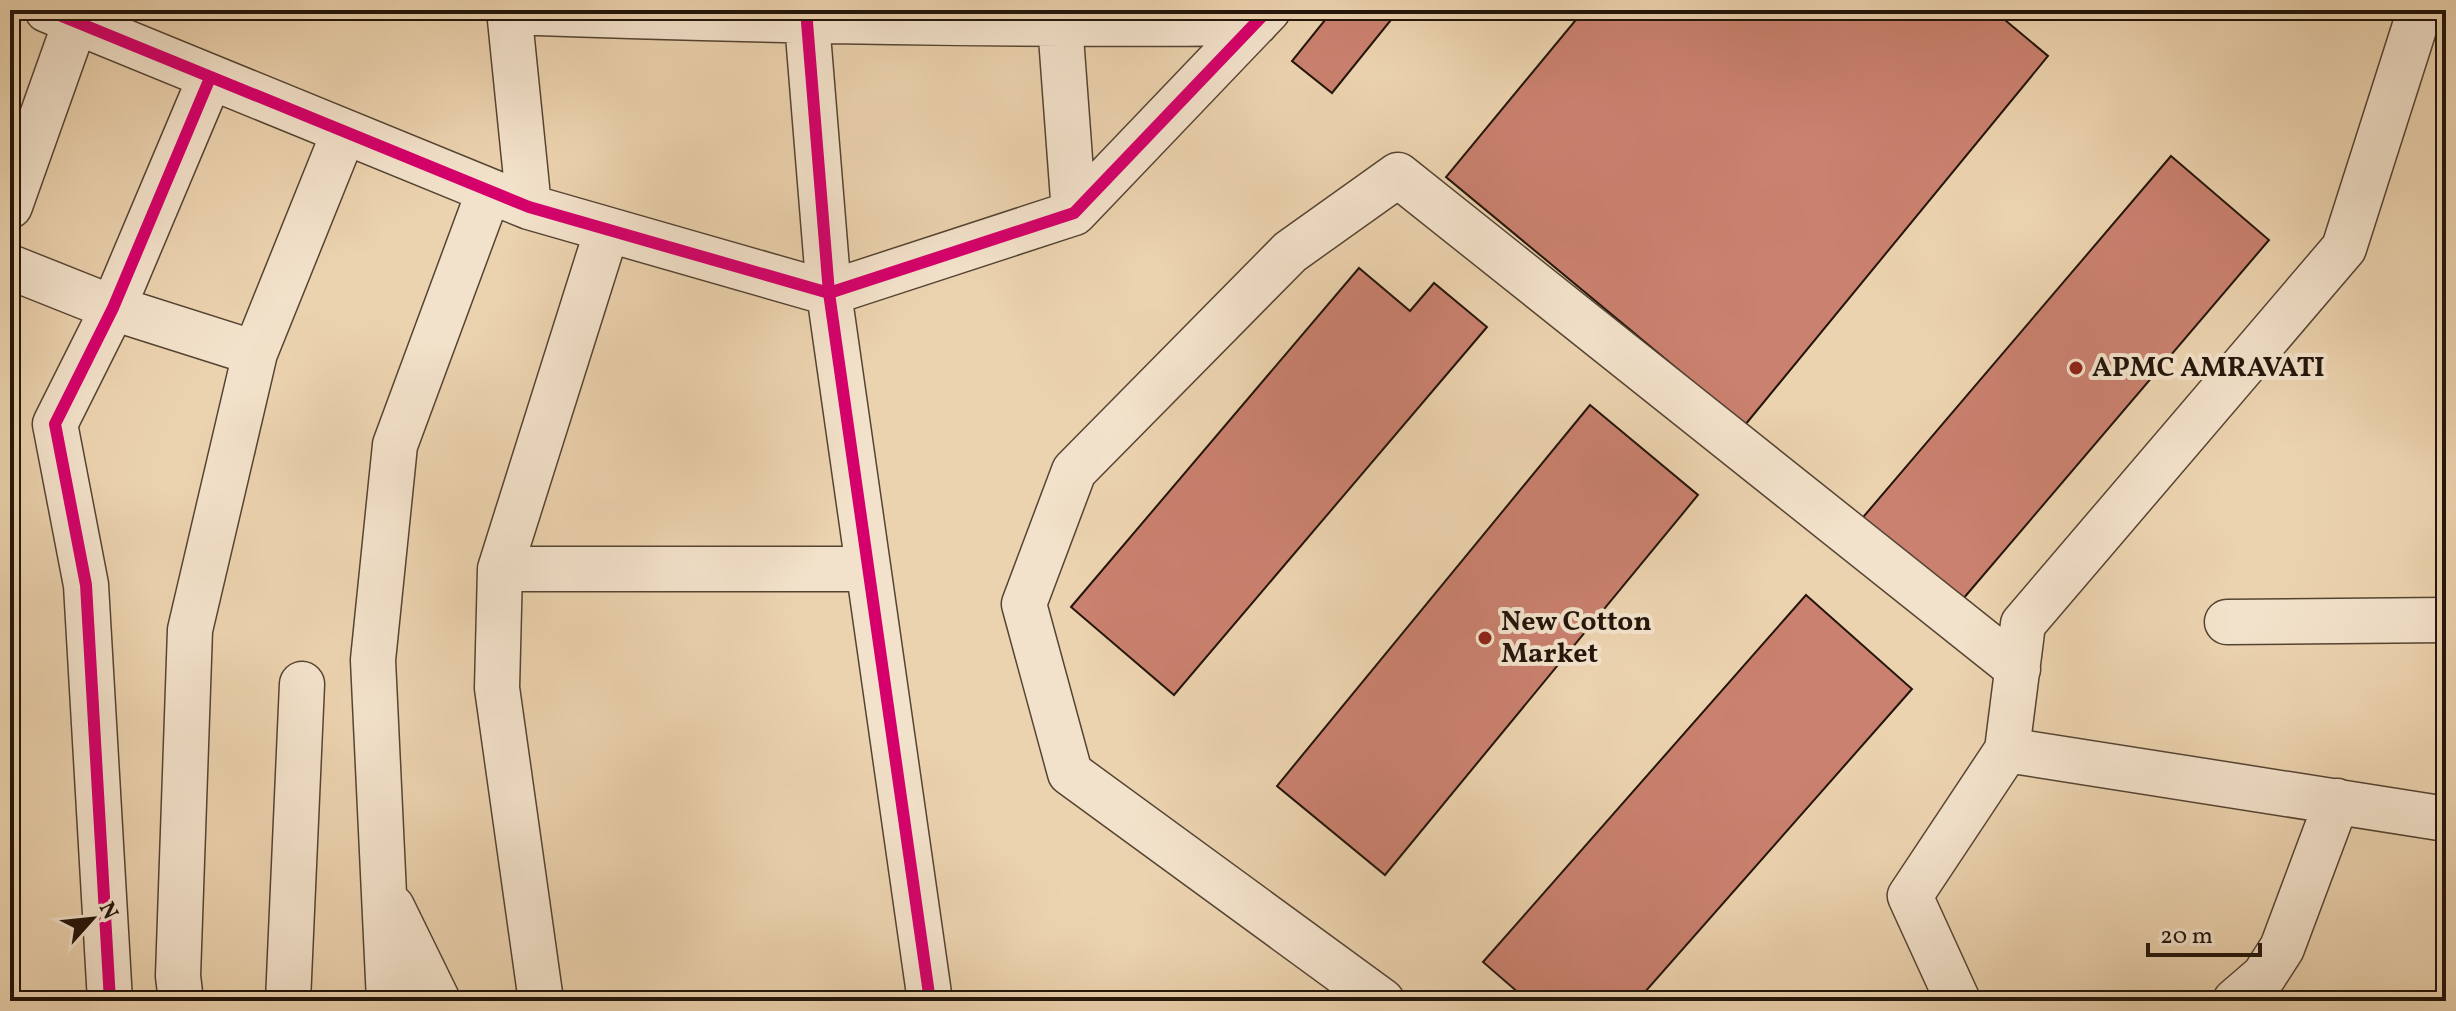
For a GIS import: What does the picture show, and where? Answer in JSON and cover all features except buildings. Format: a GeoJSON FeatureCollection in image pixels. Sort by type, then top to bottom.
{"type":"FeatureCollection","features":[{"type":"Feature","properties":{"kind":"street"},"geometry":{"type":"LineString","coordinates":[[1958,1001],[1910,896],[2007,750],[2023,624],[2344,248],[2420,10]]}},
{"type":"Feature","properties":{"kind":"street"},"geometry":{"type":"LineString","coordinates":[[529,207],[509,11],[807,16],[1262,17]]}},
{"type":"Feature","properties":{"kind":"street"},"geometry":{"type":"LineString","coordinates":[[10,206],[61,16],[529,207],[829,293],[1074,213],[1262,17]]}},
{"type":"Feature","properties":{"kind":"street"},"geometry":{"type":"LineString","coordinates":[[807,16],[829,293],[930,1001]]}},
{"type":"Feature","properties":{"kind":"street"},"geometry":{"type":"LineString","coordinates":[[1060,18],[1074,213]]}},
{"type":"Feature","properties":{"kind":"street"},"geometry":{"type":"LineString","coordinates":[[110,1001],[86,585],[55,424],[113,308],[210,78]]}},
{"type":"Feature","properties":{"kind":"street"},"geometry":{"type":"LineString","coordinates":[[181,1001],[178,976],[190,630],[255,353],[344,132]]}},
{"type":"Feature","properties":{"kind":"street"},"geometry":{"type":"LineString","coordinates":[[1382,1001],[1070,773],[1024,604],[1074,471],[1290,252],[1398,175],[2018,669]]}},
{"type":"Feature","properties":{"kind":"street"},"geometry":{"type":"LineString","coordinates":[[389,1001],[373,660],[395,445],[489,191]]}},
{"type":"Feature","properties":{"kind":"street"},"geometry":{"type":"LineString","coordinates":[[541,1001],[497,688],[500,569],[607,230]]}},
{"type":"Feature","properties":{"kind":"street"},"geometry":{"type":"LineString","coordinates":[[10,267],[113,308],[255,353]]}},
{"type":"Feature","properties":{"kind":"street"},"geometry":{"type":"LineString","coordinates":[[500,569],[868,569]]}},
{"type":"Feature","properties":{"kind":"street"},"geometry":{"type":"LineString","coordinates":[[2227,622],[2446,620]]}},
{"type":"Feature","properties":{"kind":"street"},"geometry":{"type":"LineString","coordinates":[[288,1001],[302,684]]}},
{"type":"Feature","properties":{"kind":"street"},"geometry":{"type":"LineString","coordinates":[[2007,750],[2446,819]]}},
{"type":"Feature","properties":{"kind":"street"},"geometry":{"type":"LineString","coordinates":[[2235,1001],[2264,976],[2282,948],[2337,801]]}},
{"type":"Feature","properties":{"kind":"street"},"geometry":{"type":"LineString","coordinates":[[384,890],[438,1001]]}},
{"type":"Feature","properties":{"kind":"cycle path"},"geometry":{"type":"LineString","coordinates":[[47,10],[529,207],[829,293],[1074,213],[1268,10]]}},
{"type":"Feature","properties":{"kind":"cycle path"},"geometry":{"type":"LineString","coordinates":[[806,10],[829,293],[930,1001]]}},
{"type":"Feature","properties":{"kind":"cycle path"},"geometry":{"type":"LineString","coordinates":[[110,1001],[86,585],[55,424],[113,308],[210,78]]}},
{"type":"Feature","properties":{"kind":"place","name":"APMC AMRAVATI"},"geometry":{"type":"Point","coordinates":[2076,368]}},
{"type":"Feature","properties":{"kind":"place","name":"New Cotton Market"},"geometry":{"type":"Point","coordinates":[1485,638]}}]}
